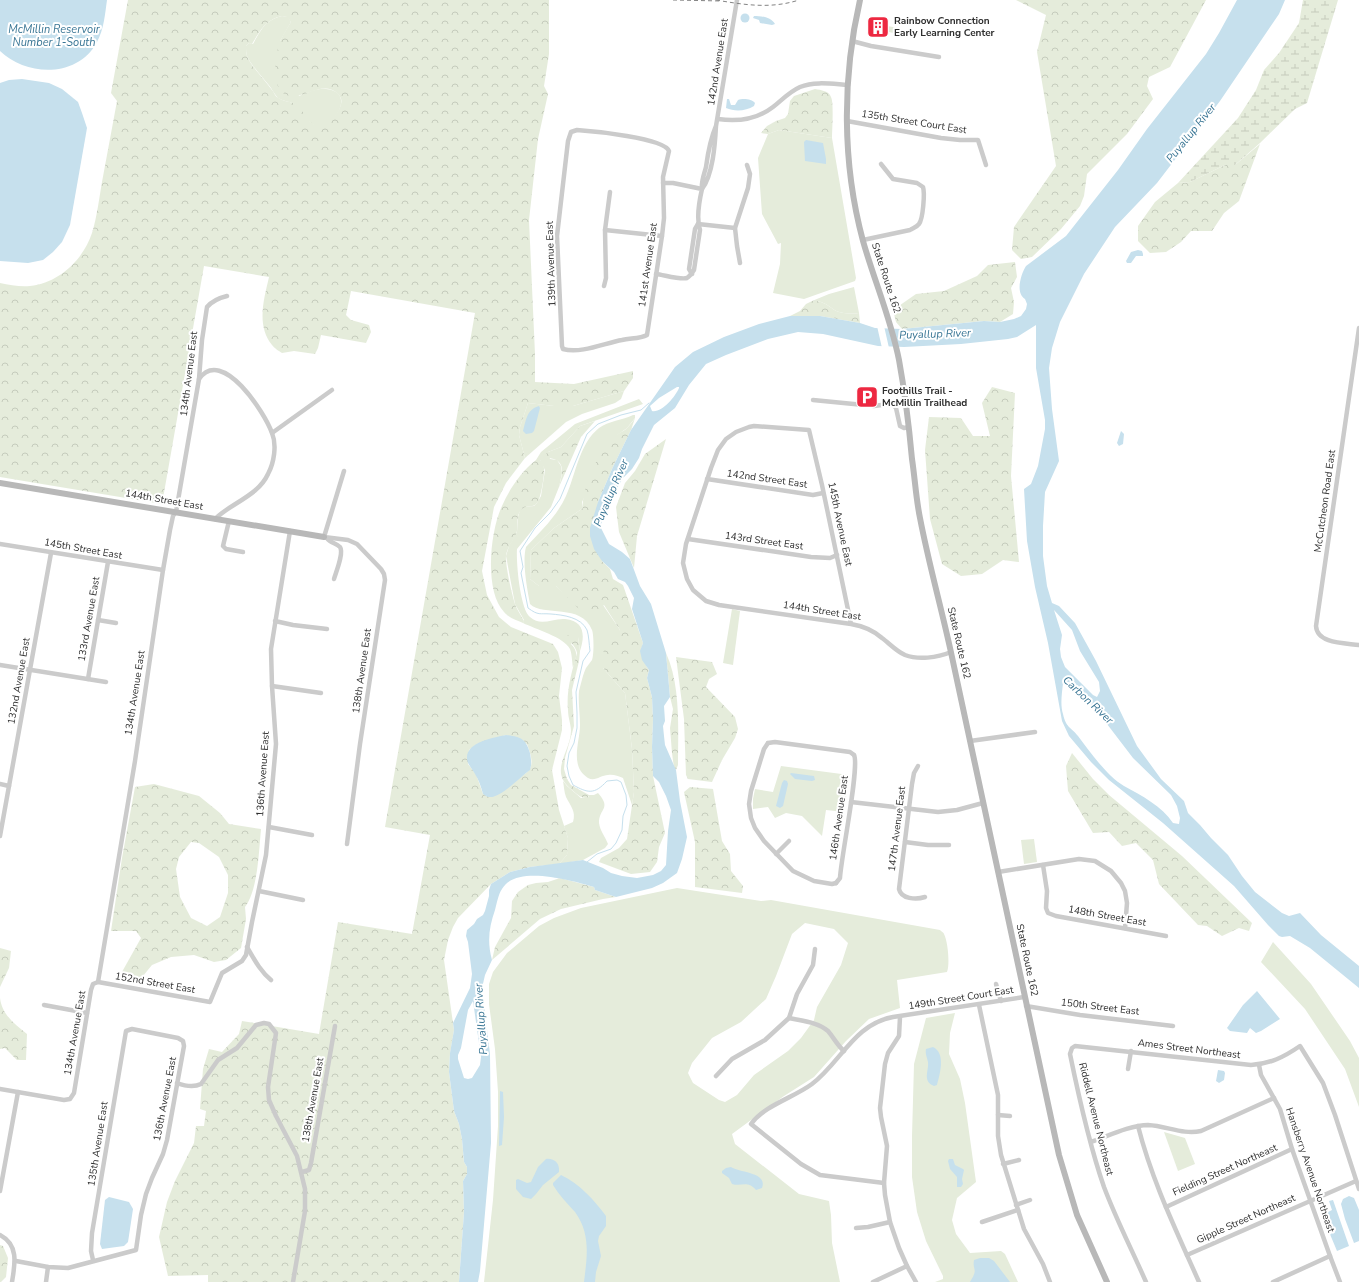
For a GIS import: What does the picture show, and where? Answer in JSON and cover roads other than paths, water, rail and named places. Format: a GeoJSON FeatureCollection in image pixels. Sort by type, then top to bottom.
{"type":"FeatureCollection","features":[{"type":"Feature","properties":{"kind":"main road","name":"State Route 162"},"geometry":{"type":"LineString","coordinates":[[860,0],[852,40],[848,85],[848,145],[852,183],[863,240],[892,330],[898,358],[906,400],[920,516],[951,652],[1024,997],[1063,1170],[1077,1215],[1107,1282]]}},
{"type":"Feature","properties":{"kind":"main road","name":"144th Street East"},"geometry":{"type":"LineString","coordinates":[[0,483],[326,537]]}},
{"type":"Feature","properties":{"kind":"street","name":"142nd Avenue East"},"geometry":{"type":"LineString","coordinates":[[656,274],[682,278],[689,276],[695,229],[698,224],[702,189],[701,181],[705,169],[710,138],[718,119],[737,0]]}},
{"type":"Feature","properties":{"kind":"street"},"geometry":{"type":"LineString","coordinates":[[852,40],[871,46],[939,57]]}},
{"type":"Feature","properties":{"kind":"street"},"geometry":{"type":"LineString","coordinates":[[718,119],[735,121],[754,117],[768,110],[793,90],[807,85],[822,83],[848,85]]}},
{"type":"Feature","properties":{"kind":"street","name":"135th Street Court East"},"geometry":{"type":"LineString","coordinates":[[847,120],[942,138],[978,140],[986,164]]}},
{"type":"Feature","properties":{"kind":"street","name":"139th Avenue East"},"geometry":{"type":"LineString","coordinates":[[646,336],[616,341],[593,347],[570,350],[563,349],[557,236],[568,142],[571,132],[581,130],[641,138],[668,148]]}},
{"type":"Feature","properties":{"kind":"street","name":"141st Avenue East"},"geometry":{"type":"LineString","coordinates":[[646,336],[648,332],[662,236],[664,218],[663,172],[669,151],[668,148]]}},
{"type":"Feature","properties":{"kind":"street"},"geometry":{"type":"LineString","coordinates":[[863,240],[910,230],[918,226],[920,221],[924,197],[923,187],[917,183],[894,180],[881,164]]}},
{"type":"Feature","properties":{"kind":"street"},"geometry":{"type":"LineString","coordinates":[[740,263],[735,228],[748,188],[750,174],[747,165]]}},
{"type":"Feature","properties":{"kind":"street"},"geometry":{"type":"LineString","coordinates":[[663,183],[673,183],[702,189]]}},
{"type":"Feature","properties":{"kind":"street"},"geometry":{"type":"LineString","coordinates":[[604,286],[606,278],[605,230],[610,192]]}},
{"type":"Feature","properties":{"kind":"street"},"geometry":{"type":"LineString","coordinates":[[698,224],[735,228]]}},
{"type":"Feature","properties":{"kind":"street"},"geometry":{"type":"LineString","coordinates":[[605,230],[662,236]]}},
{"type":"Feature","properties":{"kind":"street","name":"134th Avenue East"},"geometry":{"type":"LineString","coordinates":[[18,1092],[69,1100],[75,1086],[92,986],[98,982],[135,761],[163,570],[173,516],[176,512],[199,379],[202,340],[207,307],[218,299],[226,296]]}},
{"type":"Feature","properties":{"kind":"street","name":"McCutcheon Road East"},"geometry":{"type":"LineString","coordinates":[[1359,328],[1316,626],[1317,632],[1325,639],[1359,646]]}},
{"type":"Feature","properties":{"kind":"street"},"geometry":{"type":"LineString","coordinates":[[199,379],[207,372],[215,370],[233,377],[246,391],[272,433],[274,444],[271,469],[265,480],[255,490],[215,519]]}},
{"type":"Feature","properties":{"kind":"street"},"geometry":{"type":"LineString","coordinates":[[272,433],[332,390]]}},
{"type":"Feature","properties":{"kind":"street"},"geometry":{"type":"LineString","coordinates":[[813,400],[868,406],[887,404],[893,405],[896,408],[900,426],[904,428],[909,427]]}},
{"type":"Feature","properties":{"kind":"street"},"geometry":{"type":"LineString","coordinates":[[887,404],[889,402],[906,400]]}},
{"type":"Feature","properties":{"kind":"street","name":"145th Avenue East"},"geometry":{"type":"LineString","coordinates":[[707,479],[718,450],[726,438],[736,432],[754,426],[809,430],[812,436],[851,624]]}},
{"type":"Feature","properties":{"kind":"street"},"geometry":{"type":"LineString","coordinates":[[334,579],[341,550],[326,537],[344,471]]}},
{"type":"Feature","properties":{"kind":"street"},"geometry":{"type":"LineString","coordinates":[[688,539],[707,479]]}},
{"type":"Feature","properties":{"kind":"street","name":"142nd Street East"},"geometry":{"type":"LineString","coordinates":[[707,479],[813,495],[823,493]]}},
{"type":"Feature","properties":{"kind":"street"},"geometry":{"type":"LineString","coordinates":[[229,521],[224,546],[226,549],[243,552]]}},
{"type":"Feature","properties":{"kind":"street","name":"136th Avenue East"},"geometry":{"type":"LineString","coordinates":[[210,1002],[222,974],[244,959],[246,955],[266,855],[276,744],[271,649],[290,531]]}},
{"type":"Feature","properties":{"kind":"street","name":"138th Avenue East"},"geometry":{"type":"LineString","coordinates":[[326,537],[342,539],[358,544],[379,566],[384,574],[384,584],[361,737],[347,844]]}},
{"type":"Feature","properties":{"kind":"street","name":"144th Street East"},"geometry":{"type":"LineString","coordinates":[[688,539],[684,549],[683,564],[690,584],[693,590],[702,598],[719,606],[851,624],[872,630],[899,652],[917,658],[934,657],[951,652]]}},
{"type":"Feature","properties":{"kind":"street","name":"143rd Street East"},"geometry":{"type":"LineString","coordinates":[[688,539],[812,557],[825,558],[837,555]]}},
{"type":"Feature","properties":{"kind":"street","name":"145th Street East"},"geometry":{"type":"LineString","coordinates":[[0,544],[134,567],[163,570]]}},
{"type":"Feature","properties":{"kind":"street","name":"132nd Avenue East"},"geometry":{"type":"LineString","coordinates":[[0,836],[51,552]]}},
{"type":"Feature","properties":{"kind":"street","name":"133rd Avenue East"},"geometry":{"type":"LineString","coordinates":[[88,679],[108,562]]}},
{"type":"Feature","properties":{"kind":"street"},"geometry":{"type":"LineString","coordinates":[[98,620],[116,623]]}},
{"type":"Feature","properties":{"kind":"street"},"geometry":{"type":"LineString","coordinates":[[275,621],[293,625],[327,629]]}},
{"type":"Feature","properties":{"kind":"street"},"geometry":{"type":"LineString","coordinates":[[0,665],[106,682]]}},
{"type":"Feature","properties":{"kind":"street"},"geometry":{"type":"LineString","coordinates":[[272,686],[321,693]]}},
{"type":"Feature","properties":{"kind":"street"},"geometry":{"type":"LineString","coordinates":[[970,741],[1035,732]]}},
{"type":"Feature","properties":{"kind":"street","name":"146th Avenue East"},"geometry":{"type":"LineString","coordinates":[[776,854],[764,841],[752,823],[749,804],[767,742],[856,753],[851,802],[840,878],[836,883]]}},
{"type":"Feature","properties":{"kind":"street","name":"147th Avenue East"},"geometry":{"type":"LineString","coordinates":[[918,766],[914,773],[898,889],[901,894],[906,897],[925,897]]}},
{"type":"Feature","properties":{"kind":"street"},"geometry":{"type":"LineString","coordinates":[[0,784],[9,786]]}},
{"type":"Feature","properties":{"kind":"street"},"geometry":{"type":"LineString","coordinates":[[851,802],[932,812],[957,810],[983,803]]}},
{"type":"Feature","properties":{"kind":"street"},"geometry":{"type":"LineString","coordinates":[[269,827],[312,835]]}},
{"type":"Feature","properties":{"kind":"street"},"geometry":{"type":"LineString","coordinates":[[789,841],[776,854],[787,865],[800,875],[819,882],[832,884],[836,883],[840,888]]}},
{"type":"Feature","properties":{"kind":"street"},"geometry":{"type":"LineString","coordinates":[[905,842],[928,845],[949,845]]}},
{"type":"Feature","properties":{"kind":"street"},"geometry":{"type":"LineString","coordinates":[[998,872],[1079,859],[1101,864],[1115,875],[1125,891],[1127,903],[1125,928]]}},
{"type":"Feature","properties":{"kind":"street","name":"148th Street East"},"geometry":{"type":"LineString","coordinates":[[1043,865],[1047,891],[1046,904],[1048,913],[1056,916],[1166,936]]}},
{"type":"Feature","properties":{"kind":"street"},"geometry":{"type":"LineString","coordinates":[[259,892],[303,900]]}},
{"type":"Feature","properties":{"kind":"street"},"geometry":{"type":"LineString","coordinates":[[248,947],[259,967],[271,980]]}},
{"type":"Feature","properties":{"kind":"street"},"geometry":{"type":"LineString","coordinates":[[716,1076],[732,1058],[765,1040],[789,1018],[797,994],[813,965],[815,949]]}},
{"type":"Feature","properties":{"kind":"street","name":"152nd Street East"},"geometry":{"type":"LineString","coordinates":[[98,982],[210,1002]]}},
{"type":"Feature","properties":{"kind":"street"},"geometry":{"type":"LineString","coordinates":[[996,984],[1001,1001]]}},
{"type":"Feature","properties":{"kind":"street","name":"149th Street Court East"},"geometry":{"type":"LineString","coordinates":[[900,1017],[1024,997]]}},
{"type":"Feature","properties":{"kind":"street"},"geometry":{"type":"LineString","coordinates":[[44,1005],[87,1013]]}},
{"type":"Feature","properties":{"kind":"street"},"geometry":{"type":"LineString","coordinates":[[979,1005],[997,1091],[998,1142],[1003,1164],[1024,1229],[1043,1264],[1050,1282]]}},
{"type":"Feature","properties":{"kind":"street","name":"150th Street East"},"geometry":{"type":"LineString","coordinates":[[1026,1006],[1080,1015],[1173,1026]]}},
{"type":"Feature","properties":{"kind":"street"},"geometry":{"type":"LineString","coordinates":[[884,1183],[820,1175],[801,1164],[751,1124],[767,1110],[810,1085],[828,1069],[867,1028],[880,1020],[900,1017],[899,1036],[888,1053],[885,1064],[880,1117],[887,1146],[884,1183],[890,1222],[907,1266],[916,1282]]}},
{"type":"Feature","properties":{"kind":"street"},"geometry":{"type":"LineString","coordinates":[[789,1018],[815,1024],[825,1029],[844,1051]]}},
{"type":"Feature","properties":{"kind":"street","name":"138th Avenue East"},"geometry":{"type":"LineString","coordinates":[[177,1082],[186,1086],[197,1086],[201,1084],[218,1060],[237,1048],[256,1025],[264,1023],[270,1024],[276,1033],[268,1087],[270,1100],[276,1116],[297,1156],[306,1194],[305,1210],[293,1282]]}},
{"type":"Feature","properties":{"kind":"street","name":"138th Avenue East"},"geometry":{"type":"LineString","coordinates":[[302,1172],[309,1170],[311,1163],[335,1026]]}},
{"type":"Feature","properties":{"kind":"street","name":"135th Avenue East"},"geometry":{"type":"LineString","coordinates":[[93,1260],[91,1251],[92,1233],[127,1031],[132,1029],[178,1038],[183,1042]]}},
{"type":"Feature","properties":{"kind":"street","name":"136th Avenue East"},"geometry":{"type":"LineString","coordinates":[[93,1260],[136,1250],[141,1215],[146,1194],[163,1154],[167,1140],[184,1046],[183,1042]]}},
{"type":"Feature","properties":{"kind":"street","name":"Ames Street Northeast"},"geometry":{"type":"LineString","coordinates":[[1072,1048],[1078,1045],[1251,1066],[1280,1059],[1300,1046],[1323,1082],[1356,1180]]}},
{"type":"Feature","properties":{"kind":"street","name":"Riddell Avenue Northeast"},"geometry":{"type":"LineString","coordinates":[[1072,1048],[1070,1054],[1095,1160],[1105,1188],[1146,1282]]}},
{"type":"Feature","properties":{"kind":"street"},"geometry":{"type":"LineString","coordinates":[[1128,1069],[1131,1051]]}},
{"type":"Feature","properties":{"kind":"street","name":"Hansberry Avenue Northeast"},"geometry":{"type":"LineString","coordinates":[[1259,1065],[1261,1075],[1280,1109],[1292,1149],[1340,1282]]}},
{"type":"Feature","properties":{"kind":"street"},"geometry":{"type":"LineString","coordinates":[[0,1089],[18,1092],[0,1191]]}},
{"type":"Feature","properties":{"kind":"street"},"geometry":{"type":"LineString","coordinates":[[1091,1142],[1138,1126],[1157,1126],[1194,1133],[1274,1098]]}},
{"type":"Feature","properties":{"kind":"street"},"geometry":{"type":"LineString","coordinates":[[998,1115],[1010,1116]]}},
{"type":"Feature","properties":{"kind":"street"},"geometry":{"type":"LineString","coordinates":[[1138,1126],[1145,1155],[1199,1282]]}},
{"type":"Feature","properties":{"kind":"street","name":"Fielding Street Northeast"},"geometry":{"type":"LineString","coordinates":[[1166,1206],[1292,1149]]}},
{"type":"Feature","properties":{"kind":"street"},"geometry":{"type":"LineString","coordinates":[[1003,1164],[1019,1160]]}},
{"type":"Feature","properties":{"kind":"street"},"geometry":{"type":"LineString","coordinates":[[1356,1180],[1359,1189]]}},
{"type":"Feature","properties":{"kind":"street","name":"Gipple Street Northeast"},"geometry":{"type":"LineString","coordinates":[[1187,1255],[1356,1180]]}},
{"type":"Feature","properties":{"kind":"street"},"geometry":{"type":"LineString","coordinates":[[1016,1205],[1030,1200]]}},
{"type":"Feature","properties":{"kind":"street"},"geometry":{"type":"LineString","coordinates":[[982,1222],[1018,1210]]}},
{"type":"Feature","properties":{"kind":"street"},"geometry":{"type":"LineString","coordinates":[[856,1228],[890,1222]]}},
{"type":"Feature","properties":{"kind":"street"},"geometry":{"type":"LineString","coordinates":[[0,1235],[9,1241],[16,1261],[12,1282]]}},
{"type":"Feature","properties":{"kind":"street"},"geometry":{"type":"LineString","coordinates":[[1273,1282],[1330,1256]]}},
{"type":"Feature","properties":{"kind":"street"},"geometry":{"type":"LineString","coordinates":[[16,1261],[48,1267],[73,1267],[93,1260]]}},
{"type":"Feature","properties":{"kind":"street"},"geometry":{"type":"LineString","coordinates":[[873,1282],[907,1266]]}},
{"type":"Feature","properties":{"kind":"street"},"geometry":{"type":"LineString","coordinates":[[46,1282],[48,1267]]}},
{"type":"Feature","properties":{"kind":"water","name":"McMillin Reservoir Number 1-South"},"geometry":{"type":"Polygon","coordinates":[[[0,0],[107,0],[101,32],[97,42],[88,54],[78,62],[65,68],[52,70],[24,66],[11,60],[0,51],[0,0]]]}},
{"type":"Feature","properties":{"kind":"water"},"geometry":{"type":"Polygon","coordinates":[[[1237,0],[1285,0],[1279,14],[1220,101],[1157,183],[1115,227],[1084,274],[1060,322],[1052,348],[1049,368],[1052,409],[1059,461],[1045,492],[1043,556],[1047,586],[1052,603],[1059,606],[1075,623],[1096,661],[1137,746],[1161,779],[1184,801],[1188,813],[1228,855],[1255,892],[1282,913],[1289,916],[1300,913],[1321,935],[1359,966],[1359,988],[1310,948],[1290,936],[1279,936],[1234,886],[1163,823],[1109,780],[1091,762],[1069,736],[1062,721],[1027,541],[1024,489],[1031,484],[1038,466],[1045,429],[1045,420],[1036,368],[1036,325],[1017,337],[1008,339],[961,344],[904,347],[878,346],[823,334],[798,332],[768,339],[706,364],[689,385],[675,408],[654,425],[639,458],[632,469],[623,478],[612,497],[601,524],[601,528],[609,544],[630,559],[640,586],[651,604],[666,653],[670,697],[664,706],[665,721],[663,726],[665,745],[676,770],[687,837],[677,873],[663,883],[652,888],[616,897],[595,890],[594,887],[573,881],[545,876],[532,876],[519,877],[509,881],[502,889],[490,929],[489,941],[492,960],[485,975],[482,988],[490,1054],[491,1143],[480,1271],[478,1282],[459,1282],[464,1212],[463,1181],[467,1174],[467,1167],[464,1162],[459,1124],[454,1111],[449,1072],[450,1053],[454,1030],[453,1023],[470,988],[472,974],[466,936],[467,930],[483,915],[491,884],[510,872],[530,867],[583,860],[611,873],[637,878],[653,875],[661,871],[666,865],[671,810],[659,782],[653,776],[652,697],[647,678],[649,670],[642,660],[640,651],[643,643],[632,609],[634,598],[625,582],[618,579],[614,572],[602,561],[594,549],[590,536],[590,528],[598,502],[631,430],[675,367],[693,352],[724,337],[759,324],[790,316],[820,316],[860,323],[875,328],[902,329],[984,321],[1000,322],[1021,316],[1026,309],[1027,304],[1020,292],[1021,278],[1026,266],[1066,236],[1206,54],[1237,0]],[[677,387],[659,398],[650,406],[652,411],[660,410],[668,404],[679,387],[677,387]],[[1054,610],[1062,635],[1060,649],[1065,667],[1093,695],[1097,697],[1100,691],[1099,682],[1080,651],[1072,630],[1054,610]],[[1063,683],[1063,714],[1069,727],[1111,776],[1124,786],[1157,806],[1173,823],[1179,824],[1180,818],[1177,806],[1171,795],[1133,758],[1094,707],[1063,683]],[[473,1001],[468,1010],[458,1059],[464,1078],[468,1079],[472,1078],[480,1065],[481,1057],[473,1001]]]}},
{"type":"Feature","properties":{"kind":"water"},"geometry":{"type":"Polygon","coordinates":[[[743,14],[747,14],[749,18],[747,22],[743,22],[741,20],[741,16],[743,14]]]}},
{"type":"Feature","properties":{"kind":"water"},"geometry":{"type":"Polygon","coordinates":[[[754,16],[768,18],[775,24],[760,23],[759,20],[753,18],[754,16]]]}},
{"type":"Feature","properties":{"kind":"water"},"geometry":{"type":"Polygon","coordinates":[[[22,79],[49,83],[62,89],[78,102],[87,128],[70,225],[62,242],[53,252],[43,260],[28,263],[0,261],[0,83],[9,80],[22,79]]]}},
{"type":"Feature","properties":{"kind":"water"},"geometry":{"type":"Polygon","coordinates":[[[727,99],[729,99],[731,105],[735,105],[738,100],[742,99],[750,100],[755,103],[754,106],[748,109],[733,110],[726,108],[727,99]]]}},
{"type":"Feature","properties":{"kind":"water"},"geometry":{"type":"Polygon","coordinates":[[[806,140],[823,143],[826,164],[805,161],[804,142],[806,140]]]}},
{"type":"Feature","properties":{"kind":"water"},"geometry":{"type":"Polygon","coordinates":[[[1138,250],[1142,251],[1143,256],[1136,256],[1131,263],[1127,263],[1126,261],[1131,252],[1138,250]]]}},
{"type":"Feature","properties":{"kind":"water"},"geometry":{"type":"Polygon","coordinates":[[[539,406],[540,408],[534,431],[526,434],[523,431],[529,412],[535,407],[539,406]]]}},
{"type":"Feature","properties":{"kind":"water"},"geometry":{"type":"Polygon","coordinates":[[[1121,431],[1124,434],[1123,444],[1119,446],[1117,443],[1121,431]]]}},
{"type":"Feature","properties":{"kind":"water"},"geometry":{"type":"Polygon","coordinates":[[[506,735],[522,739],[527,744],[531,757],[530,770],[504,791],[494,797],[488,797],[483,794],[478,779],[468,763],[467,756],[473,746],[486,740],[506,735]]]}},
{"type":"Feature","properties":{"kind":"water"},"geometry":{"type":"Polygon","coordinates":[[[790,774],[814,776],[815,780],[795,779],[790,774]]]}},
{"type":"Feature","properties":{"kind":"water"},"geometry":{"type":"Polygon","coordinates":[[[784,780],[787,781],[788,784],[783,806],[780,808],[776,806],[784,780]]]}},
{"type":"Feature","properties":{"kind":"water"},"geometry":{"type":"Polygon","coordinates":[[[1257,991],[1280,1019],[1256,1033],[1250,1028],[1247,1033],[1230,1031],[1227,1028],[1243,1005],[1257,991]]]}},
{"type":"Feature","properties":{"kind":"water"},"geometry":{"type":"Polygon","coordinates":[[[933,1047],[940,1054],[941,1059],[937,1085],[934,1086],[930,1084],[927,1079],[928,1062],[926,1052],[926,1049],[933,1047]]]}},
{"type":"Feature","properties":{"kind":"water"},"geometry":{"type":"Polygon","coordinates":[[[1218,1070],[1224,1071],[1225,1073],[1224,1080],[1219,1083],[1216,1081],[1218,1070]]]}},
{"type":"Feature","properties":{"kind":"water"},"geometry":{"type":"Polygon","coordinates":[[[500,1091],[503,1092],[504,1117],[502,1145],[499,1146],[500,1091]]]}},
{"type":"Feature","properties":{"kind":"water"},"geometry":{"type":"Polygon","coordinates":[[[546,1159],[552,1159],[556,1162],[559,1166],[559,1172],[543,1185],[531,1199],[523,1197],[516,1189],[516,1180],[518,1179],[527,1183],[531,1182],[538,1167],[546,1159]]]}},
{"type":"Feature","properties":{"kind":"water"},"geometry":{"type":"Polygon","coordinates":[[[949,1159],[953,1159],[955,1165],[964,1170],[962,1179],[963,1184],[961,1187],[957,1187],[957,1177],[950,1169],[949,1159]]]}},
{"type":"Feature","properties":{"kind":"water"},"geometry":{"type":"Polygon","coordinates":[[[731,1167],[757,1176],[763,1183],[762,1188],[756,1190],[747,1184],[732,1184],[729,1178],[722,1173],[722,1171],[726,1168],[731,1167]]]}},
{"type":"Feature","properties":{"kind":"water"},"geometry":{"type":"Polygon","coordinates":[[[561,1175],[568,1178],[586,1193],[606,1216],[606,1226],[599,1236],[598,1241],[601,1256],[596,1272],[595,1282],[584,1282],[587,1246],[584,1229],[575,1212],[560,1196],[553,1185],[553,1183],[561,1175]]]}},
{"type":"Feature","properties":{"kind":"water"},"geometry":{"type":"Polygon","coordinates":[[[1349,1196],[1354,1198],[1359,1210],[1359,1241],[1354,1243],[1341,1204],[1343,1199],[1349,1196]]]}},
{"type":"Feature","properties":{"kind":"water"},"geometry":{"type":"Polygon","coordinates":[[[109,1197],[129,1202],[133,1209],[128,1242],[124,1246],[102,1249],[100,1244],[105,1200],[109,1197]]]}},
{"type":"Feature","properties":{"kind":"water"},"geometry":{"type":"Polygon","coordinates":[[[1333,1200],[1349,1246],[1337,1251],[1322,1215],[1332,1210],[1329,1201],[1333,1200]]]}},
{"type":"Feature","properties":{"kind":"water"},"geometry":{"type":"Polygon","coordinates":[[[989,1258],[994,1261],[1010,1282],[970,1282],[975,1272],[974,1260],[989,1258]]]}},
{"type":"Feature","properties":{"kind":"waterway"},"geometry":{"type":"LineString","coordinates":[[587,862],[597,854],[611,849],[616,843],[622,830],[623,816],[627,805],[626,795],[621,782],[617,780],[607,781],[598,789],[594,791],[587,791],[573,785],[569,776],[567,766],[569,753],[574,743],[577,728],[576,692],[583,661],[590,651],[588,632],[581,622],[576,619],[561,615],[537,613],[528,608],[521,573],[523,567],[520,551],[535,528],[550,513],[560,499],[587,434],[598,424],[621,415],[641,410],[649,403]]}},
{"type":"Feature","properties":{"kind":"railway"},"geometry":{"type":"LineString","coordinates":[[673,0],[722,1]]}},
{"type":"Feature","properties":{"kind":"railway"},"geometry":{"type":"LineString","coordinates":[[716,0],[748,5],[789,3],[799,0]]}},
{"type":"Feature","properties":{"kind":"place","name":"Rainbow Connection Early Learning Center"},"geometry":{"type":"Point","coordinates":[878,27]}},
{"type":"Feature","properties":{"kind":"place","name":"Foothills Trail - McMillin Trailhead"},"geometry":{"type":"Point","coordinates":[867,397]}},
{"type":"Feature","properties":{"kind":"water label","name":"Puyallup River"},"geometry":{"type":"Point","coordinates":[1191,133]}},
{"type":"Feature","properties":{"kind":"water label","name":"Puyallup River"},"geometry":{"type":"Point","coordinates":[935,334]}},
{"type":"Feature","properties":{"kind":"water label","name":"Puyallup River"},"geometry":{"type":"Point","coordinates":[611,493]}},
{"type":"Feature","properties":{"kind":"water label","name":"Carbon River"},"geometry":{"type":"Point","coordinates":[1088,700]}},
{"type":"Feature","properties":{"kind":"water label","name":"Puyallup River"},"geometry":{"type":"Point","coordinates":[481,1019]}}]}
